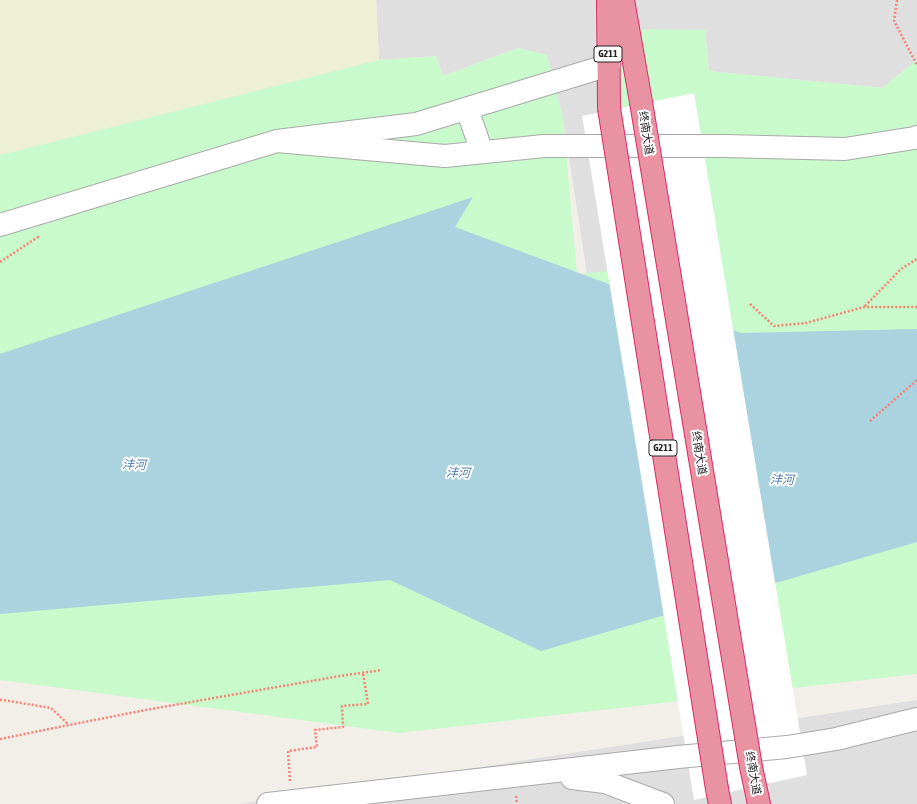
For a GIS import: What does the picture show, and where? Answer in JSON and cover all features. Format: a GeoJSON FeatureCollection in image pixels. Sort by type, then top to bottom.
{"type":"FeatureCollection","features":[{"type":"Feature","properties":{"kind":"highway","name":"G211"},"geometry":{"type":"LineString","coordinates":[[608,0],[609,108],[718,797]]}},
{"type":"Feature","properties":{"kind":"highway","name":"终南大道"},"geometry":{"type":"LineString","coordinates":[[624,0],[759,804]]}},
{"type":"Feature","properties":{"kind":"lane"},"geometry":{"type":"LineString","coordinates":[[0,225],[277,141],[416,124],[609,64]]}},
{"type":"Feature","properties":{"kind":"lane"},"geometry":{"type":"LineString","coordinates":[[466,109],[482,152]]}},
{"type":"Feature","properties":{"kind":"lane"},"geometry":{"type":"LineString","coordinates":[[277,141],[445,156],[544,146],[724,146],[845,149],[917,137]]}},
{"type":"Feature","properties":{"kind":"lane"},"geometry":{"type":"LineString","coordinates":[[268,804],[678,757],[787,747],[836,739],[917,719]]}},
{"type":"Feature","properties":{"kind":"lane"},"geometry":{"type":"LineString","coordinates":[[536,773],[605,782],[663,804]]}},
{"type":"Feature","properties":{"kind":"path"},"geometry":{"type":"LineString","coordinates":[[897,0],[894,21],[917,65]]}},
{"type":"Feature","properties":{"kind":"path"},"geometry":{"type":"LineString","coordinates":[[0,262],[38,237],[36,214]]}},
{"type":"Feature","properties":{"kind":"path"},"geometry":{"type":"LineString","coordinates":[[864,307],[901,269],[917,259]]}},
{"type":"Feature","properties":{"kind":"path"},"geometry":{"type":"LineString","coordinates":[[750,304],[774,326],[806,323],[864,307],[917,307]]}},
{"type":"Feature","properties":{"kind":"path"},"geometry":{"type":"LineString","coordinates":[[870,421],[917,380]]}},
{"type":"Feature","properties":{"kind":"path"},"geometry":{"type":"LineString","coordinates":[[0,739],[68,725],[340,676],[382,670]]}},
{"type":"Feature","properties":{"kind":"path"},"geometry":{"type":"LineString","coordinates":[[291,801],[288,751],[318,747],[316,730],[343,727],[342,706],[368,704],[363,673]]}},
{"type":"Feature","properties":{"kind":"path"},"geometry":{"type":"LineString","coordinates":[[0,700],[51,708],[68,725]]}},
{"type":"Feature","properties":{"kind":"shaded area"},"geometry":{"type":"Polygon","coordinates":[[[376,0],[917,0],[917,59],[883,88],[709,71],[705,30],[643,278],[594,320],[563,118],[547,55],[518,48],[443,76],[436,56],[379,60],[376,0]]]}},
{"type":"Feature","properties":{"kind":"shaded area"},"geometry":{"type":"Polygon","coordinates":[[[917,700],[917,804],[239,804],[917,700]]]}},
{"type":"Feature","properties":{"kind":"green space"},"geometry":{"type":"Polygon","coordinates":[[[0,0],[376,0],[379,60],[0,155],[0,0]]]}},
{"type":"Feature","properties":{"kind":"green space"},"geometry":{"type":"Polygon","coordinates":[[[615,29],[705,30],[709,71],[883,88],[917,59],[917,674],[399,733],[0,680],[0,155],[379,60],[436,56],[443,76],[518,48],[547,55],[563,118],[577,274],[641,268],[612,82],[615,29]]]}},
{"type":"Feature","properties":{"kind":"water","name":"沣河"},"geometry":{"type":"Polygon","coordinates":[[[473,197],[455,227],[741,333],[917,329],[917,542],[541,651],[390,580],[0,614],[0,354],[473,197]]]}},
{"type":"Feature","properties":{"kind":"pier"},"geometry":{"type":"Polygon","coordinates":[[[694,93],[807,775],[694,800],[582,116],[694,93]]]}}]}
